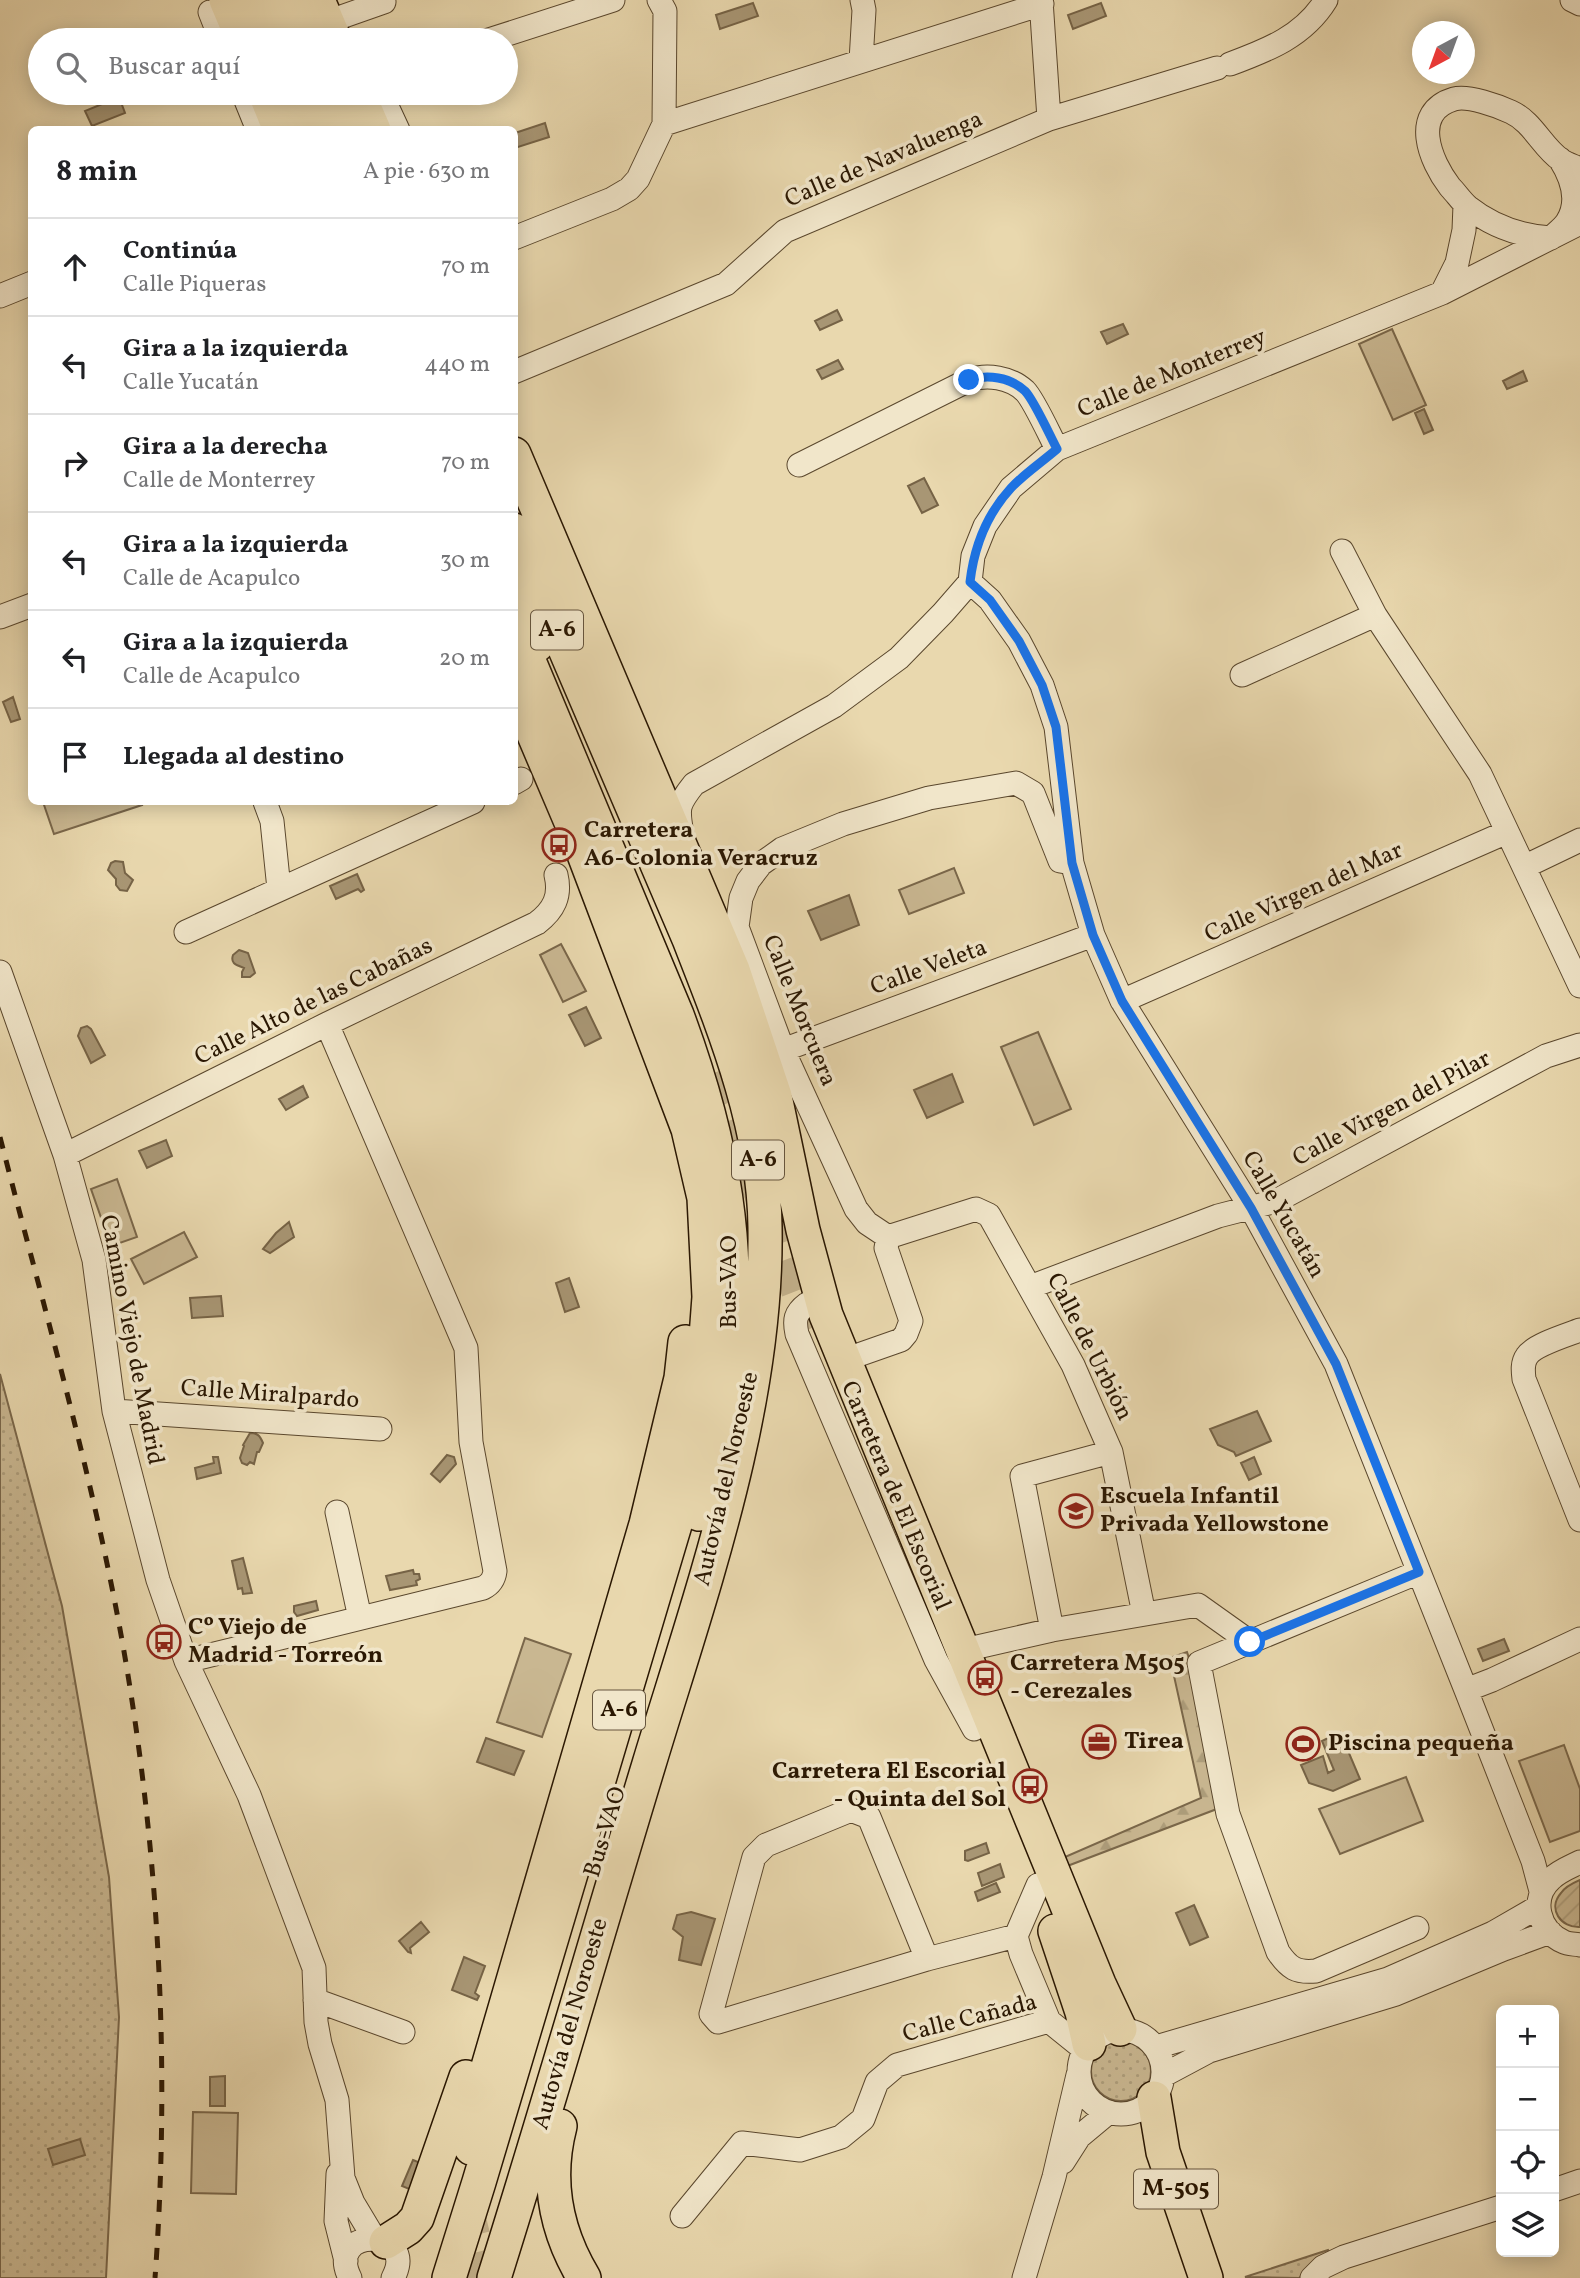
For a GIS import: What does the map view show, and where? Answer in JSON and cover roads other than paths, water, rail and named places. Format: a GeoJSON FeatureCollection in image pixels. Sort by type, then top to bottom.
{"type":"FeatureCollection","features":[{"type":"Feature","properties":{"kind":"highway"},"geometry":{"type":"LineString","coordinates":[[258,0],[270,28]]}},
{"type":"Feature","properties":{"kind":"highway"},"geometry":{"type":"LineString","coordinates":[[289,0],[322,26]]}},
{"type":"Feature","properties":{"kind":"highway"},"geometry":{"type":"LineString","coordinates":[[215,13],[231,28]]}},
{"type":"Feature","properties":{"kind":"highway"},"geometry":{"type":"LineString","coordinates":[[270,105],[279,126]]}},
{"type":"Feature","properties":{"kind":"highway"},"geometry":{"type":"LineString","coordinates":[[302,105],[311,126]]}},
{"type":"Feature","properties":{"kind":"highway"},"geometry":{"type":"LineString","coordinates":[[334,105],[342,126]]}},
{"type":"Feature","properties":{"kind":"highway"},"geometry":{"type":"LineString","coordinates":[[363,105],[372,126]]}},
{"type":"Feature","properties":{"kind":"highway"},"geometry":{"type":"LineString","coordinates":[[518,463],[733,970],[768,1069],[803,1230],[819,1322],[950,1641],[1003,1749],[1120,2029]]}},
{"type":"Feature","properties":{"kind":"highway","name":"Autovía del Noroeste"},"geometry":{"type":"LineString","coordinates":[[494,2278],[727,1498],[750,1406],[764,1293],[765,1224],[757,1150],[745,1096],[715,1005],[518,539]]}},
{"type":"Feature","properties":{"kind":"highway"},"geometry":{"type":"LineString","coordinates":[[518,601],[693,1010],[714,1073]]}},
{"type":"Feature","properties":{"kind":"highway","name":"Bus-VAO"},"geometry":{"type":"LineString","coordinates":[[471,2278],[693,1538],[721,1418],[733,1302],[730,1230],[723,1177],[713,1124],[698,1070],[518,635]]}},
{"type":"Feature","properties":{"kind":"highway","name":"Autovía del Noroeste"},"geometry":{"type":"LineString","coordinates":[[449,2278],[480,2182],[680,1508],[702,1390],[709,1297],[704,1198],[688,1129],[577,836],[518,697]]}},
{"type":"Feature","properties":{"kind":"highway"},"geometry":{"type":"LineString","coordinates":[[584,2278],[573,2261],[556,2209],[553,2155],[567,2096],[742,1507],[760,1435],[770,1379],[781,1268],[780,1210],[774,1154],[758,1081],[745,1039],[708,946],[599,729]]}},
{"type":"Feature","properties":{"kind":"highway"},"geometry":{"type":"LineString","coordinates":[[471,2148],[478,2101],[646,1524],[681,1378],[689,1294],[685,1202],[678,1150],[688,1129]]}},
{"type":"Feature","properties":{"kind":"highway"},"geometry":{"type":"LineString","coordinates":[[819,1322],[845,1360],[950,1641],[974,1729],[1038,1885],[1082,2012],[1084,2055]]}},
{"type":"Feature","properties":{"kind":"highway"},"geometry":{"type":"LineString","coordinates":[[380,2240],[408,2228],[418,2218],[457,2101],[499,1992],[524,1939]]}},
{"type":"Feature","properties":{"kind":"highway","name":"M-505"},"geometry":{"type":"LineString","coordinates":[[1159,2087],[1163,2152],[1206,2278]]}},
{"type":"Feature","properties":{"kind":"street"},"geometry":{"type":"LineString","coordinates":[[518,31],[613,0]]}},
{"type":"Feature","properties":{"kind":"street"},"geometry":{"type":"LineString","coordinates":[[518,236],[612,199],[638,179],[664,124],[665,11],[659,0]]}},
{"type":"Feature","properties":{"kind":"street"},"geometry":{"type":"LineString","coordinates":[[861,61],[864,10],[862,0]]}},
{"type":"Feature","properties":{"kind":"street","name":"Calle de Navaluenga"},"geometry":{"type":"LineString","coordinates":[[518,370],[726,284],[785,231],[1049,119],[1223,66],[1278,45],[1301,30],[1326,0]]}},
{"type":"Feature","properties":{"kind":"street"},"geometry":{"type":"LineString","coordinates":[[1572,0],[1580,4]]}},
{"type":"Feature","properties":{"kind":"street"},"geometry":{"type":"LineString","coordinates":[[322,26],[384,2]]}},
{"type":"Feature","properties":{"kind":"street"},"geometry":{"type":"LineString","coordinates":[[664,124],[1042,2],[1049,119]]}},
{"type":"Feature","properties":{"kind":"street"},"geometry":{"type":"LineString","coordinates":[[1457,98],[1483,102],[1514,113],[1570,164],[1575,201],[1567,222],[1551,238],[1518,233],[1490,222],[1465,205],[1443,177],[1427,146],[1429,121],[1439,106],[1457,98]]}},
{"type":"Feature","properties":{"kind":"street"},"geometry":{"type":"LineString","coordinates":[[248,105],[256,126]]}},
{"type":"Feature","properties":{"kind":"street"},"geometry":{"type":"LineString","coordinates":[[387,105],[396,126]]}},
{"type":"Feature","properties":{"kind":"street"},"geometry":{"type":"LineString","coordinates":[[1442,293],[1457,262],[1464,230],[1465,205]]}},
{"type":"Feature","properties":{"kind":"street","name":"Calle de Monterrey"},"geometry":{"type":"LineString","coordinates":[[970,582],[973,556],[985,526],[1011,488],[1057,449],[1442,293],[1580,223]]}},
{"type":"Feature","properties":{"kind":"street"},"geometry":{"type":"LineString","coordinates":[[0,296],[28,285]]}},
{"type":"Feature","properties":{"kind":"street"},"geometry":{"type":"LineString","coordinates":[[799,465],[983,375],[1006,380],[1026,392],[1057,449]]}},
{"type":"Feature","properties":{"kind":"street"},"geometry":{"type":"LineString","coordinates":[[1342,551],[1375,615],[1480,774],[1580,986]]}},
{"type":"Feature","properties":{"kind":"street"},"geometry":{"type":"LineString","coordinates":[[688,863],[678,813],[681,801],[694,784],[834,706],[899,657],[970,582]]}},
{"type":"Feature","properties":{"kind":"street","name":"Calle Yucatán"},"geometry":{"type":"LineString","coordinates":[[970,582],[990,600],[1019,641],[1042,685],[1056,727],[1072,863],[1093,935],[1122,1001],[1251,1208],[1336,1364],[1532,1861],[1543,1922],[1550,1932]]}},
{"type":"Feature","properties":{"kind":"street"},"geometry":{"type":"LineString","coordinates":[[0,617],[28,606]]}},
{"type":"Feature","properties":{"kind":"street"},"geometry":{"type":"LineString","coordinates":[[1242,675],[1375,615]]}},
{"type":"Feature","properties":{"kind":"street"},"geometry":{"type":"LineString","coordinates":[[647,764],[664,782],[694,784]]}},
{"type":"Feature","properties":{"kind":"street","name":"Calle Morcuera"},"geometry":{"type":"LineString","coordinates":[[888,1237],[867,1223],[856,1209],[783,1050],[737,927],[740,898],[748,881],[761,864],[782,849],[843,824],[929,798],[1016,783],[1033,793],[1060,861],[1072,863]]}},
{"type":"Feature","properties":{"kind":"street"},"geometry":{"type":"LineString","coordinates":[[266,805],[272,821],[279,889]]}},
{"type":"Feature","properties":{"kind":"street"},"geometry":{"type":"LineString","coordinates":[[186,932],[465,805]]}},
{"type":"Feature","properties":{"kind":"street","name":"Calle Virgen del Mar"},"geometry":{"type":"LineString","coordinates":[[1122,1001],[1507,832]]}},
{"type":"Feature","properties":{"kind":"street"},"geometry":{"type":"LineString","coordinates":[[1524,867],[1580,839]]}},
{"type":"Feature","properties":{"kind":"street","name":"Calle Alto de las Cabañas"},"geometry":{"type":"LineString","coordinates":[[65,1155],[537,923],[551,910],[558,897],[556,875]]}},
{"type":"Feature","properties":{"kind":"street","name":"Calle Veleta"},"geometry":{"type":"LineString","coordinates":[[783,1050],[1093,935]]}},
{"type":"Feature","properties":{"kind":"street","name":"Camino Viejo de Madrid"},"geometry":{"type":"LineString","coordinates":[[0,972],[65,1155],[94,1259],[114,1411],[144,1530],[186,1661],[249,1795],[314,1968],[316,2022],[337,2100],[340,2157],[347,2192],[363,2221],[380,2240],[393,2249],[397,2267],[393,2278]]}},
{"type":"Feature","properties":{"kind":"street"},"geometry":{"type":"LineString","coordinates":[[186,1661],[483,1588],[492,1582],[495,1571],[471,1442],[466,1348],[327,1024]]}},
{"type":"Feature","properties":{"kind":"street","name":"Calle Virgen del Pilar"},"geometry":{"type":"LineString","coordinates":[[1030,1287],[1218,1216],[1276,1201],[1546,1056],[1580,1045]]}},
{"type":"Feature","properties":{"kind":"street","name":"Calle de Urbión"},"geometry":{"type":"LineString","coordinates":[[888,1237],[976,1209],[989,1215],[1073,1365],[1111,1452],[1144,1614]]}},
{"type":"Feature","properties":{"kind":"street"},"geometry":{"type":"LineString","coordinates":[[845,1360],[901,1340],[911,1321],[887,1248],[888,1237]]}},
{"type":"Feature","properties":{"kind":"street","name":"Carretera de El Escorial"},"geometry":{"type":"LineString","coordinates":[[819,1322],[816,1306],[807,1304],[798,1310],[794,1320],[797,1334],[936,1660],[974,1729]]}},
{"type":"Feature","properties":{"kind":"street"},"geometry":{"type":"LineString","coordinates":[[1580,1330],[1534,1349],[1527,1354],[1523,1365],[1524,1379],[1580,1520]]}},
{"type":"Feature","properties":{"kind":"street","name":"Calle Miralpardo"},"geometry":{"type":"LineString","coordinates":[[114,1411],[380,1429]]}},
{"type":"Feature","properties":{"kind":"street"},"geometry":{"type":"LineString","coordinates":[[1052,1630],[1023,1476],[1111,1452]]}},
{"type":"Feature","properties":{"kind":"street"},"geometry":{"type":"LineString","coordinates":[[337,1512],[360,1618]]}},
{"type":"Feature","properties":{"kind":"street"},"geometry":{"type":"LineString","coordinates":[[1417,1928],[1316,1972],[1302,1972],[1287,1965],[1278,1952],[1228,1814],[1199,1663],[1419,1572]]}},
{"type":"Feature","properties":{"kind":"street"},"geometry":{"type":"LineString","coordinates":[[950,1641],[1052,1630],[1198,1605],[1250,1642]]}},
{"type":"Feature","properties":{"kind":"street"},"geometry":{"type":"LineString","coordinates":[[1466,1690],[1580,1639]]}},
{"type":"Feature","properties":{"kind":"street"},"geometry":{"type":"LineString","coordinates":[[927,1959],[869,1817],[850,1810],[766,1844],[754,1857],[710,2014],[718,2022],[927,1959],[1016,1936]]}},
{"type":"Feature","properties":{"kind":"street"},"geometry":{"type":"LineString","coordinates":[[1156,2047],[1388,1979],[1493,1933],[1540,1899],[1551,1879],[1580,1862]]}},
{"type":"Feature","properties":{"kind":"street"},"geometry":{"type":"LineString","coordinates":[[1038,1885],[1016,1936],[1049,2021]]}},
{"type":"Feature","properties":{"kind":"street"},"geometry":{"type":"LineString","coordinates":[[1084,2055],[1084,2092],[1091,2101],[1109,2112],[1131,2113],[1147,2105],[1159,2087],[1209,2051],[1396,1994],[1550,1932],[1564,1942],[1580,1945]]}},
{"type":"Feature","properties":{"kind":"street"},"geometry":{"type":"LineString","coordinates":[[315,2000],[403,2032]]}},
{"type":"Feature","properties":{"kind":"street","name":"Calle Cañada"},"geometry":{"type":"LineString","coordinates":[[682,2216],[743,2143],[800,2150],[841,2137],[863,2119],[877,2082],[897,2064],[1049,2021],[1084,2055]]}},
{"type":"Feature","properties":{"kind":"street"},"geometry":{"type":"LineString","coordinates":[[1024,2278],[1054,2177],[1084,2055],[1108,2031],[1134,2031],[1146,2037],[1156,2047],[1162,2061],[1159,2087]]}},
{"type":"Feature","properties":{"kind":"street"},"geometry":{"type":"LineString","coordinates":[[1054,2177],[1079,2137],[1109,2112]]}},
{"type":"Feature","properties":{"kind":"street","name":"Camino Viejo de Madrid"},"geometry":{"type":"LineString","coordinates":[[340,2157],[336,2221],[345,2270]]}},
{"type":"Feature","properties":{"kind":"street"},"geometry":{"type":"LineString","coordinates":[[1559,2188],[1580,2181]]}},
{"type":"Feature","properties":{"kind":"street"},"geometry":{"type":"LineString","coordinates":[[1312,2278],[1323,2267],[1344,2258],[1496,2209]]}},
{"type":"Feature","properties":{"kind":"street"},"geometry":{"type":"LineString","coordinates":[[345,2270],[348,2254],[355,2244],[361,2240],[380,2240]]}},
{"type":"Feature","properties":{"kind":"tunnel"},"geometry":{"type":"LineString","coordinates":[[714,1073],[812,1328]]}},
{"type":"Feature","properties":{"kind":"tunnel"},"geometry":{"type":"LineString","coordinates":[[471,2203],[470,2221],[484,2278]]}},
{"type":"Feature","properties":{"kind":"railway"},"geometry":{"type":"LineString","coordinates":[[0,1137],[101,1535],[127,1669],[138,1745],[159,1972],[162,2125],[155,2278]]}},
{"type":"Feature","properties":{"kind":"place","name":"Carretera A6-Colonia Veracruz"},"geometry":{"type":"Point","coordinates":[559,845]}},
{"type":"Feature","properties":{"kind":"place","name":"Escuela Infantil Privada Yellowstone"},"geometry":{"type":"Point","coordinates":[1076,1511]}},
{"type":"Feature","properties":{"kind":"place","name":"Cº Viejo de Madrid - Torreón"},"geometry":{"type":"Point","coordinates":[164,1642]}},
{"type":"Feature","properties":{"kind":"place","name":"Carretera M505 - Cerezales"},"geometry":{"type":"Point","coordinates":[985,1678]}},
{"type":"Feature","properties":{"kind":"place","name":"Tirea"},"geometry":{"type":"Point","coordinates":[1099,1742]}},
{"type":"Feature","properties":{"kind":"place","name":"Piscina pequeña"},"geometry":{"type":"Point","coordinates":[1303,1744]}},
{"type":"Feature","properties":{"kind":"place","name":"Carretera El Escorial - Quinta del Sol"},"geometry":{"type":"Point","coordinates":[1030,1786]}}]}
